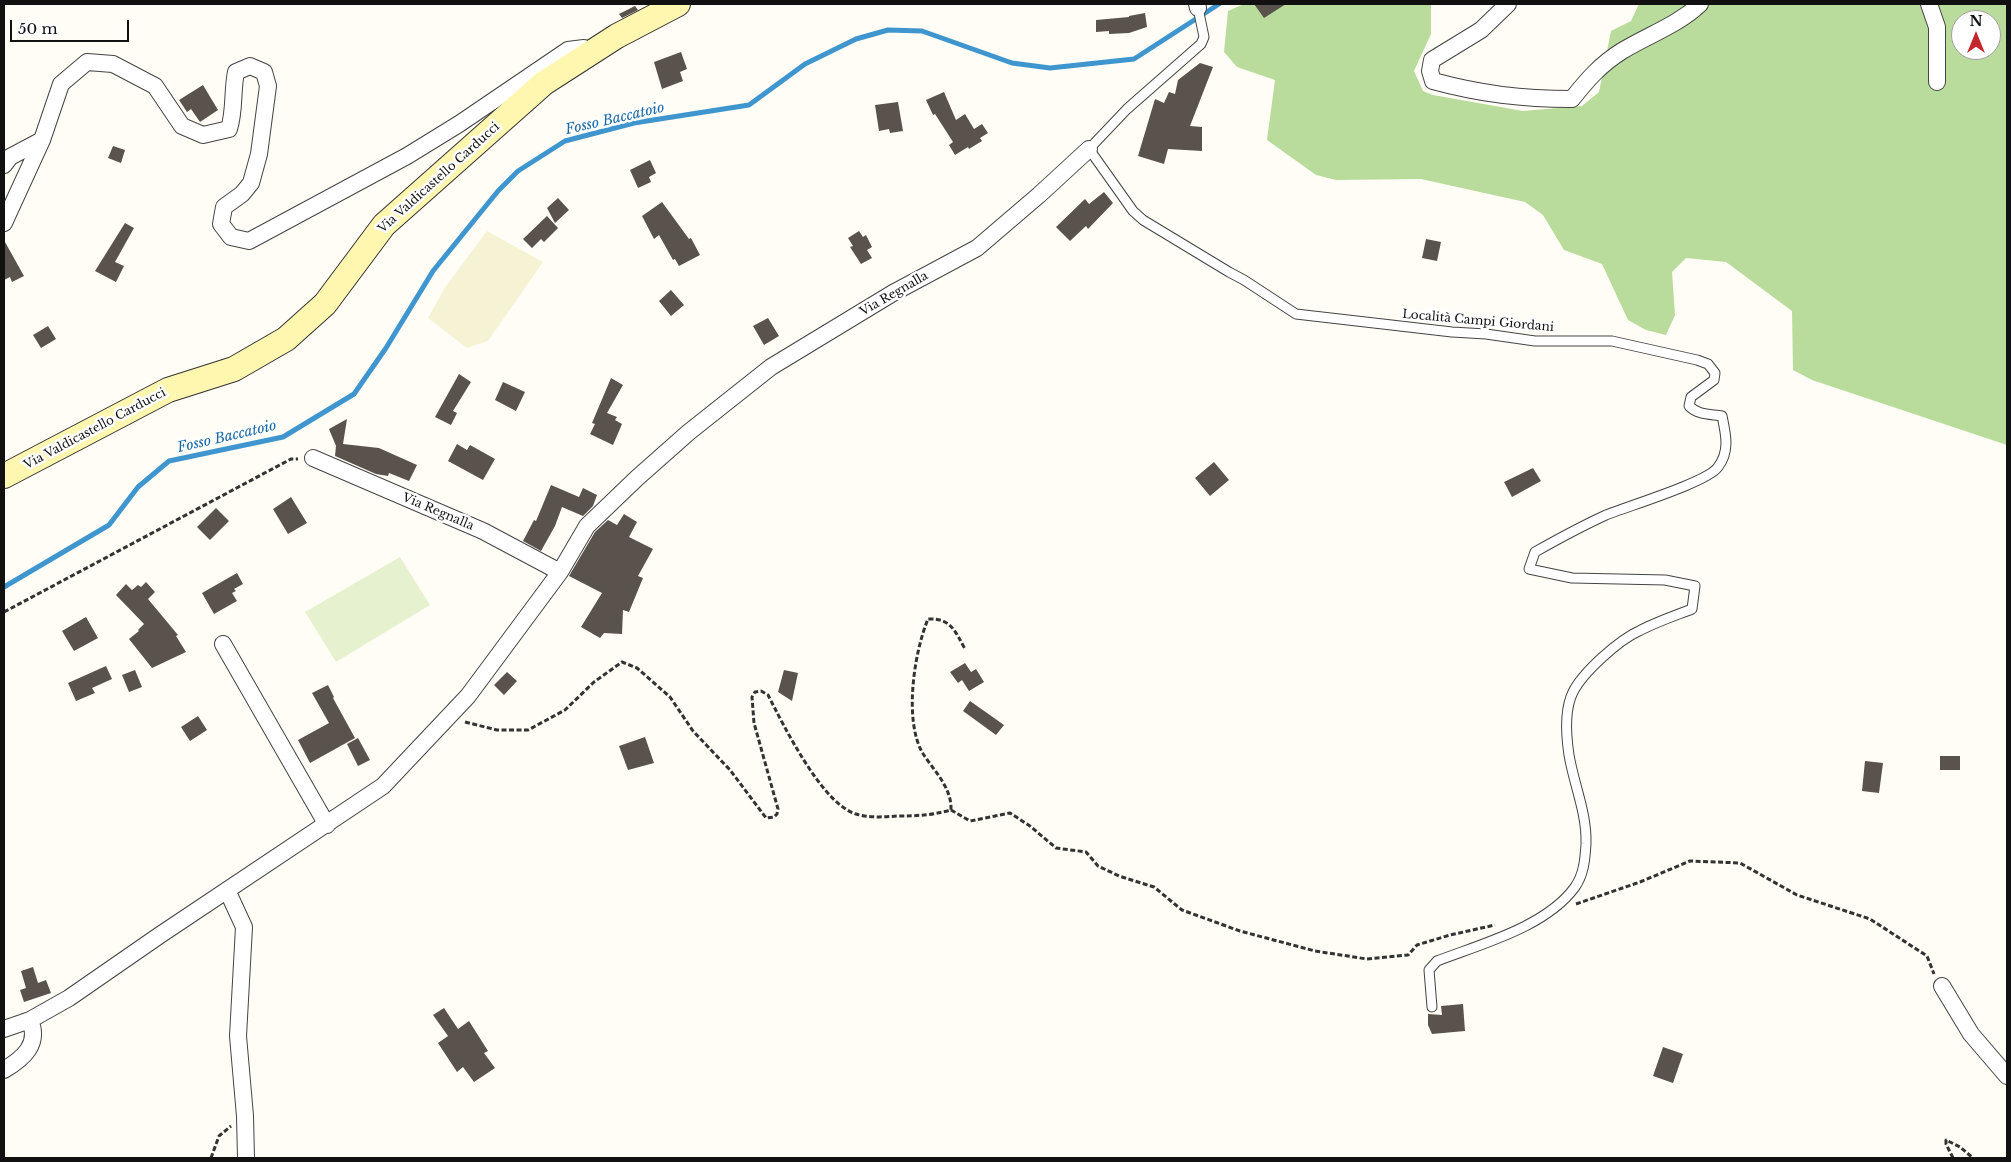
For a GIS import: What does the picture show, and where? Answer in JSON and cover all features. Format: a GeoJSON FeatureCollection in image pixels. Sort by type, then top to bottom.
{"type":"FeatureCollection","features":[{"type":"Feature","properties":{"kind":"street","name":"Via Valdicastello Carducci"},"geometry":{"type":"LineString","coordinates":[[4,476],[168,390],[234,369],[286,338],[325,304],[384,225],[544,83],[617,36],[678,4]]}},
{"type":"Feature","properties":{"kind":"street"},"geometry":{"type":"LineString","coordinates":[[1508,4],[1481,30],[1432,60],[1430,71],[1433,81],[1473,92],[1532,99],[1572,99],[1593,73],[1621,52],[1689,15],[1700,4]]}},
{"type":"Feature","properties":{"kind":"street"},"geometry":{"type":"LineString","coordinates":[[1929,4],[1937,28],[1937,82]]}},
{"type":"Feature","properties":{"kind":"street"},"geometry":{"type":"LineString","coordinates":[[4,223],[42,140],[61,84],[87,62],[113,64],[155,86],[182,126],[203,135],[229,129],[233,115],[233,88],[236,72],[250,66],[264,72],[268,86],[259,154],[251,183],[242,194],[224,207],[221,224],[231,237],[249,241],[407,156],[459,124],[568,50],[584,48],[590,53]]}},
{"type":"Feature","properties":{"kind":"street"},"geometry":{"type":"LineString","coordinates":[[4,165],[10,158],[42,140]]}},
{"type":"Feature","properties":{"kind":"street","name":"Via Regnalla"},"geometry":{"type":"LineString","coordinates":[[4,1029],[30,1020],[69,998],[382,786],[468,696],[560,572],[587,526],[637,478],[697,426],[772,367],[892,293],[977,248],[1089,149]]}},
{"type":"Feature","properties":{"kind":"street","name":"Via Regnalla"},"geometry":{"type":"LineString","coordinates":[[313,458],[483,532],[560,572]]}},
{"type":"Feature","properties":{"kind":"street"},"geometry":{"type":"LineString","coordinates":[[223,644],[327,825]]}},
{"type":"Feature","properties":{"kind":"street"},"geometry":{"type":"LineString","coordinates":[[228,890],[244,927],[238,1036],[245,1116],[246,1158]]}},
{"type":"Feature","properties":{"kind":"street"},"geometry":{"type":"LineString","coordinates":[[1942,986],[1971,1034],[2007,1076]]}},
{"type":"Feature","properties":{"kind":"street"},"geometry":{"type":"LineString","coordinates":[[4,1070],[30,1049],[35,1030],[30,1020]]}},
{"type":"Feature","properties":{"kind":"lane","name":"Via Regnalla"},"geometry":{"type":"LineString","coordinates":[[1089,149],[1127,109],[1201,44],[1204,38],[1198,6]]}},
{"type":"Feature","properties":{"kind":"lane","name":"Località Campi Giordani"},"geometry":{"type":"LineString","coordinates":[[1089,149],[1133,211],[1143,220],[1244,280],[1296,314],[1452,332],[1486,334],[1535,342],[1612,341],[1697,360],[1708,364],[1715,373],[1714,380],[1692,397],[1689,406],[1694,411],[1722,416],[1727,440],[1726,454],[1717,469],[1701,479],[1606,516],[1535,552],[1529,569],[1572,578],[1665,580],[1695,586],[1692,609],[1637,631],[1582,677],[1572,693],[1566,718],[1569,755],[1587,829],[1585,866],[1576,885],[1566,898],[1529,925],[1437,961],[1429,970],[1432,1007]]}},
{"type":"Feature","properties":{"kind":"path"},"geometry":{"type":"LineString","coordinates":[[4,612],[291,459],[313,458]]}},
{"type":"Feature","properties":{"kind":"path"},"geometry":{"type":"LineString","coordinates":[[951,810],[950,794],[921,750],[912,721],[912,697],[920,637],[928,619],[939,618],[948,624],[953,628],[966,649]]}},
{"type":"Feature","properties":{"kind":"path"},"geometry":{"type":"LineString","coordinates":[[437,729],[460,721],[497,730],[528,730],[565,710],[594,682],[622,662],[637,668],[670,697],[693,731],[730,770],[766,818],[774,818],[778,809],[754,723],[752,697],[756,692],[761,691],[768,695],[809,768],[839,806],[855,814],[876,817],[934,815],[951,810],[970,821],[1010,813],[1030,826],[1056,848],[1086,852],[1098,866],[1119,876],[1154,887],[1182,910],[1240,931],[1315,951],[1367,959],[1408,955],[1418,945],[1450,935],[1498,924]]}},
{"type":"Feature","properties":{"kind":"path"},"geometry":{"type":"LineString","coordinates":[[1574,904],[1640,882],[1690,861],[1740,864],[1797,895],[1870,919],[1927,956],[1931,970],[1942,986]]}},
{"type":"Feature","properties":{"kind":"path"},"geometry":{"type":"LineString","coordinates":[[211,1158],[219,1136],[245,1116]]}},
{"type":"Feature","properties":{"kind":"path"},"geometry":{"type":"LineString","coordinates":[[1954,1158],[1946,1144],[1946,1140],[1960,1146],[1973,1158]]}},
{"type":"Feature","properties":{"kind":"shaded area"},"geometry":{"type":"Polygon","coordinates":[[[487,231],[543,262],[488,341],[467,348],[428,318],[444,289],[487,231]]]}},
{"type":"Feature","properties":{"kind":"green space"},"geometry":{"type":"Polygon","coordinates":[[[1244,4],[1431,4],[1431,34],[1414,71],[1423,91],[1433,95],[1523,111],[1582,106],[1599,92],[1611,31],[1631,21],[1639,4],[2007,4],[2007,445],[1812,380],[1793,370],[1792,311],[1726,262],[1686,258],[1672,272],[1675,315],[1666,335],[1646,330],[1628,320],[1602,264],[1564,250],[1543,215],[1525,202],[1421,179],[1336,180],[1316,175],[1267,140],[1275,80],[1237,67],[1224,52],[1228,11],[1244,4]]]}},
{"type":"Feature","properties":{"kind":"green space"},"geometry":{"type":"Polygon","coordinates":[[[400,557],[430,605],[336,662],[305,612],[400,557]]]}},
{"type":"Feature","properties":{"kind":"building"},"geometry":{"type":"Polygon","coordinates":[[[1254,4],[1286,4],[1264,18],[1254,4]]]}},
{"type":"Feature","properties":{"kind":"building"},"geometry":{"type":"Polygon","coordinates":[[[635,6],[638,10],[622,18],[619,14],[635,6]]]}},
{"type":"Feature","properties":{"kind":"building"},"geometry":{"type":"Polygon","coordinates":[[[1145,13],[1147,27],[1129,33],[1109,34],[1109,31],[1096,32],[1096,20],[1129,17],[1145,13]]]}},
{"type":"Feature","properties":{"kind":"building"},"geometry":{"type":"Polygon","coordinates":[[[681,52],[687,69],[680,72],[683,81],[662,89],[654,62],[681,52]]]}},
{"type":"Feature","properties":{"kind":"building"},"geometry":{"type":"Polygon","coordinates":[[[1200,63],[1213,67],[1190,126],[1202,127],[1202,151],[1168,149],[1164,164],[1138,156],[1155,99],[1164,103],[1169,92],[1175,94],[1178,80],[1200,63]]]}},
{"type":"Feature","properties":{"kind":"building"},"geometry":{"type":"Polygon","coordinates":[[[203,85],[218,110],[200,122],[191,109],[187,112],[179,100],[203,85]]]}},
{"type":"Feature","properties":{"kind":"building"},"geometry":{"type":"Polygon","coordinates":[[[944,92],[956,120],[965,114],[974,129],[982,124],[988,133],[980,138],[982,141],[955,155],[949,145],[953,142],[935,114],[933,115],[926,100],[944,92]]]}},
{"type":"Feature","properties":{"kind":"building"},"geometry":{"type":"Polygon","coordinates":[[[898,102],[903,131],[890,133],[889,129],[879,131],[875,105],[898,102]]]}},
{"type":"Feature","properties":{"kind":"building"},"geometry":{"type":"Polygon","coordinates":[[[113,146],[125,150],[121,163],[108,158],[113,146]]]}},
{"type":"Feature","properties":{"kind":"building"},"geometry":{"type":"Polygon","coordinates":[[[650,160],[656,173],[649,177],[651,182],[638,188],[630,170],[650,160]]]}},
{"type":"Feature","properties":{"kind":"building"},"geometry":{"type":"Polygon","coordinates":[[[1104,192],[1113,203],[1088,229],[1086,226],[1070,241],[1056,227],[1085,199],[1089,204],[1104,192]]]}},
{"type":"Feature","properties":{"kind":"building"},"geometry":{"type":"Polygon","coordinates":[[[558,198],[569,210],[555,223],[547,208],[558,198]]]}},
{"type":"Feature","properties":{"kind":"building"},"geometry":{"type":"Polygon","coordinates":[[[662,202],[689,239],[691,238],[700,255],[679,266],[675,259],[673,260],[659,235],[654,239],[642,216],[662,202]]]}},
{"type":"Feature","properties":{"kind":"building"},"geometry":{"type":"Polygon","coordinates":[[[547,216],[558,228],[544,242],[541,239],[532,248],[523,239],[547,216]]]}},
{"type":"Feature","properties":{"kind":"building"},"geometry":{"type":"Polygon","coordinates":[[[125,223],[134,228],[115,262],[124,266],[116,282],[95,271],[125,223]]]}},
{"type":"Feature","properties":{"kind":"building"},"geometry":{"type":"Polygon","coordinates":[[[859,231],[863,237],[866,235],[872,247],[867,250],[872,258],[861,264],[850,247],[853,246],[848,238],[859,231]]]}},
{"type":"Feature","properties":{"kind":"building"},"geometry":{"type":"Polygon","coordinates":[[[1426,239],[1441,242],[1437,261],[1422,258],[1426,239]]]}},
{"type":"Feature","properties":{"kind":"building"},"geometry":{"type":"Polygon","coordinates":[[[5,242],[24,276],[12,282],[10,277],[4,280],[5,242]]]}},
{"type":"Feature","properties":{"kind":"building"},"geometry":{"type":"Polygon","coordinates":[[[671,290],[684,305],[671,316],[659,301],[671,290]]]}},
{"type":"Feature","properties":{"kind":"building"},"geometry":{"type":"Polygon","coordinates":[[[768,318],[779,336],[764,345],[753,326],[768,318]]]}},
{"type":"Feature","properties":{"kind":"building"},"geometry":{"type":"Polygon","coordinates":[[[48,326],[56,339],[41,348],[33,335],[48,326]]]}},
{"type":"Feature","properties":{"kind":"building"},"geometry":{"type":"Polygon","coordinates":[[[459,374],[471,382],[453,411],[457,413],[451,425],[435,417],[459,374]]]}},
{"type":"Feature","properties":{"kind":"building"},"geometry":{"type":"Polygon","coordinates":[[[611,378],[623,385],[607,413],[617,417],[615,420],[622,424],[613,445],[590,434],[595,424],[592,423],[611,378]]]}},
{"type":"Feature","properties":{"kind":"building"},"geometry":{"type":"Polygon","coordinates":[[[503,382],[525,392],[516,411],[495,400],[503,382]]]}},
{"type":"Feature","properties":{"kind":"building"},"geometry":{"type":"Polygon","coordinates":[[[347,419],[343,444],[379,448],[417,465],[409,481],[389,473],[388,476],[376,474],[335,456],[336,446],[329,429],[347,419]]]}},
{"type":"Feature","properties":{"kind":"building"},"geometry":{"type":"Polygon","coordinates":[[[457,444],[467,450],[470,445],[495,459],[483,480],[448,461],[457,444]]]}},
{"type":"Feature","properties":{"kind":"building"},"geometry":{"type":"Polygon","coordinates":[[[1214,462],[1229,480],[1210,496],[1195,478],[1214,462]]]}},
{"type":"Feature","properties":{"kind":"building"},"geometry":{"type":"Polygon","coordinates":[[[1533,468],[1541,481],[1512,497],[1504,482],[1533,468]]]}},
{"type":"Feature","properties":{"kind":"building"},"geometry":{"type":"Polygon","coordinates":[[[551,485],[579,497],[583,488],[597,495],[593,506],[583,516],[562,507],[555,526],[541,551],[523,541],[534,520],[536,521],[551,485]]]}},
{"type":"Feature","properties":{"kind":"building"},"geometry":{"type":"Polygon","coordinates":[[[291,497],[307,523],[288,534],[273,509],[291,497]]]}},
{"type":"Feature","properties":{"kind":"building"},"geometry":{"type":"Polygon","coordinates":[[[216,508],[229,521],[210,540],[197,527],[216,508]]]}},
{"type":"Feature","properties":{"kind":"building"},"geometry":{"type":"Polygon","coordinates":[[[624,514],[637,522],[629,537],[653,549],[638,576],[643,578],[629,612],[623,610],[622,634],[604,633],[600,638],[581,627],[602,593],[569,576],[595,532],[608,520],[617,525],[624,514]]]}},
{"type":"Feature","properties":{"kind":"building"},"geometry":{"type":"Polygon","coordinates":[[[237,573],[243,584],[234,589],[236,591],[232,593],[237,601],[214,614],[202,593],[237,573]]]}},
{"type":"Feature","properties":{"kind":"building"},"geometry":{"type":"Polygon","coordinates":[[[146,582],[155,592],[148,599],[178,635],[176,636],[186,652],[152,668],[129,639],[144,624],[116,595],[126,584],[132,590],[138,585],[141,587],[146,582]]]}},
{"type":"Feature","properties":{"kind":"building"},"geometry":{"type":"Polygon","coordinates":[[[86,617],[98,638],[74,651],[62,631],[86,617]]]}},
{"type":"Feature","properties":{"kind":"building"},"geometry":{"type":"Polygon","coordinates":[[[965,663],[971,672],[976,669],[984,682],[969,691],[962,680],[958,683],[950,672],[965,663]]]}},
{"type":"Feature","properties":{"kind":"building"},"geometry":{"type":"Polygon","coordinates":[[[106,666],[112,679],[92,688],[95,693],[76,701],[68,683],[106,666]]]}},
{"type":"Feature","properties":{"kind":"building"},"geometry":{"type":"Polygon","coordinates":[[[135,670],[142,687],[129,692],[122,675],[135,670]]]}},
{"type":"Feature","properties":{"kind":"building"},"geometry":{"type":"Polygon","coordinates":[[[784,670],[798,673],[792,701],[778,692],[784,670]]]}},
{"type":"Feature","properties":{"kind":"building"},"geometry":{"type":"Polygon","coordinates":[[[507,672],[517,681],[504,695],[494,685],[507,672]]]}},
{"type":"Feature","properties":{"kind":"building"},"geometry":{"type":"Polygon","coordinates":[[[328,685],[355,738],[310,763],[298,740],[329,723],[312,693],[328,685]]]}},
{"type":"Feature","properties":{"kind":"building"},"geometry":{"type":"Polygon","coordinates":[[[970,701],[1004,725],[996,735],[963,711],[970,701]]]}},
{"type":"Feature","properties":{"kind":"building"},"geometry":{"type":"Polygon","coordinates":[[[198,716],[207,730],[190,741],[181,727],[198,716]]]}},
{"type":"Feature","properties":{"kind":"building"},"geometry":{"type":"Polygon","coordinates":[[[645,737],[654,763],[628,770],[619,746],[645,737]]]}},
{"type":"Feature","properties":{"kind":"building"},"geometry":{"type":"Polygon","coordinates":[[[358,738],[370,760],[358,766],[347,744],[358,738]]]}},
{"type":"Feature","properties":{"kind":"building"},"geometry":{"type":"Polygon","coordinates":[[[1940,756],[1960,756],[1960,770],[1940,770],[1940,756]]]}},
{"type":"Feature","properties":{"kind":"building"},"geometry":{"type":"Polygon","coordinates":[[[1865,761],[1883,763],[1879,793],[1862,791],[1865,761]]]}},
{"type":"Feature","properties":{"kind":"building"},"geometry":{"type":"Polygon","coordinates":[[[33,967],[38,983],[46,980],[51,993],[24,1002],[20,990],[26,988],[21,971],[33,967]]]}},
{"type":"Feature","properties":{"kind":"building"},"geometry":{"type":"Polygon","coordinates":[[[1463,1004],[1465,1031],[1432,1034],[1428,1025],[1428,1014],[1442,1015],[1441,1006],[1463,1004]]]}},
{"type":"Feature","properties":{"kind":"building"},"geometry":{"type":"Polygon","coordinates":[[[444,1008],[458,1029],[469,1021],[488,1051],[484,1053],[495,1068],[474,1082],[463,1067],[457,1072],[438,1043],[448,1036],[433,1015],[444,1008]]]}},
{"type":"Feature","properties":{"kind":"building"},"geometry":{"type":"Polygon","coordinates":[[[1663,1047],[1683,1054],[1673,1083],[1653,1076],[1663,1047]]]}},
{"type":"Feature","properties":{"kind":"waterway","name":"Fosso Baccatoio"},"geometry":{"type":"LineString","coordinates":[[4,587],[109,525],[138,487],[169,461],[283,437],[354,394],[386,348],[433,271],[498,191],[518,171],[565,141],[634,123],[749,105],[805,64],[856,39],[888,30],[922,31],[1012,63],[1050,68],[1134,59],[1219,4]]}}]}
